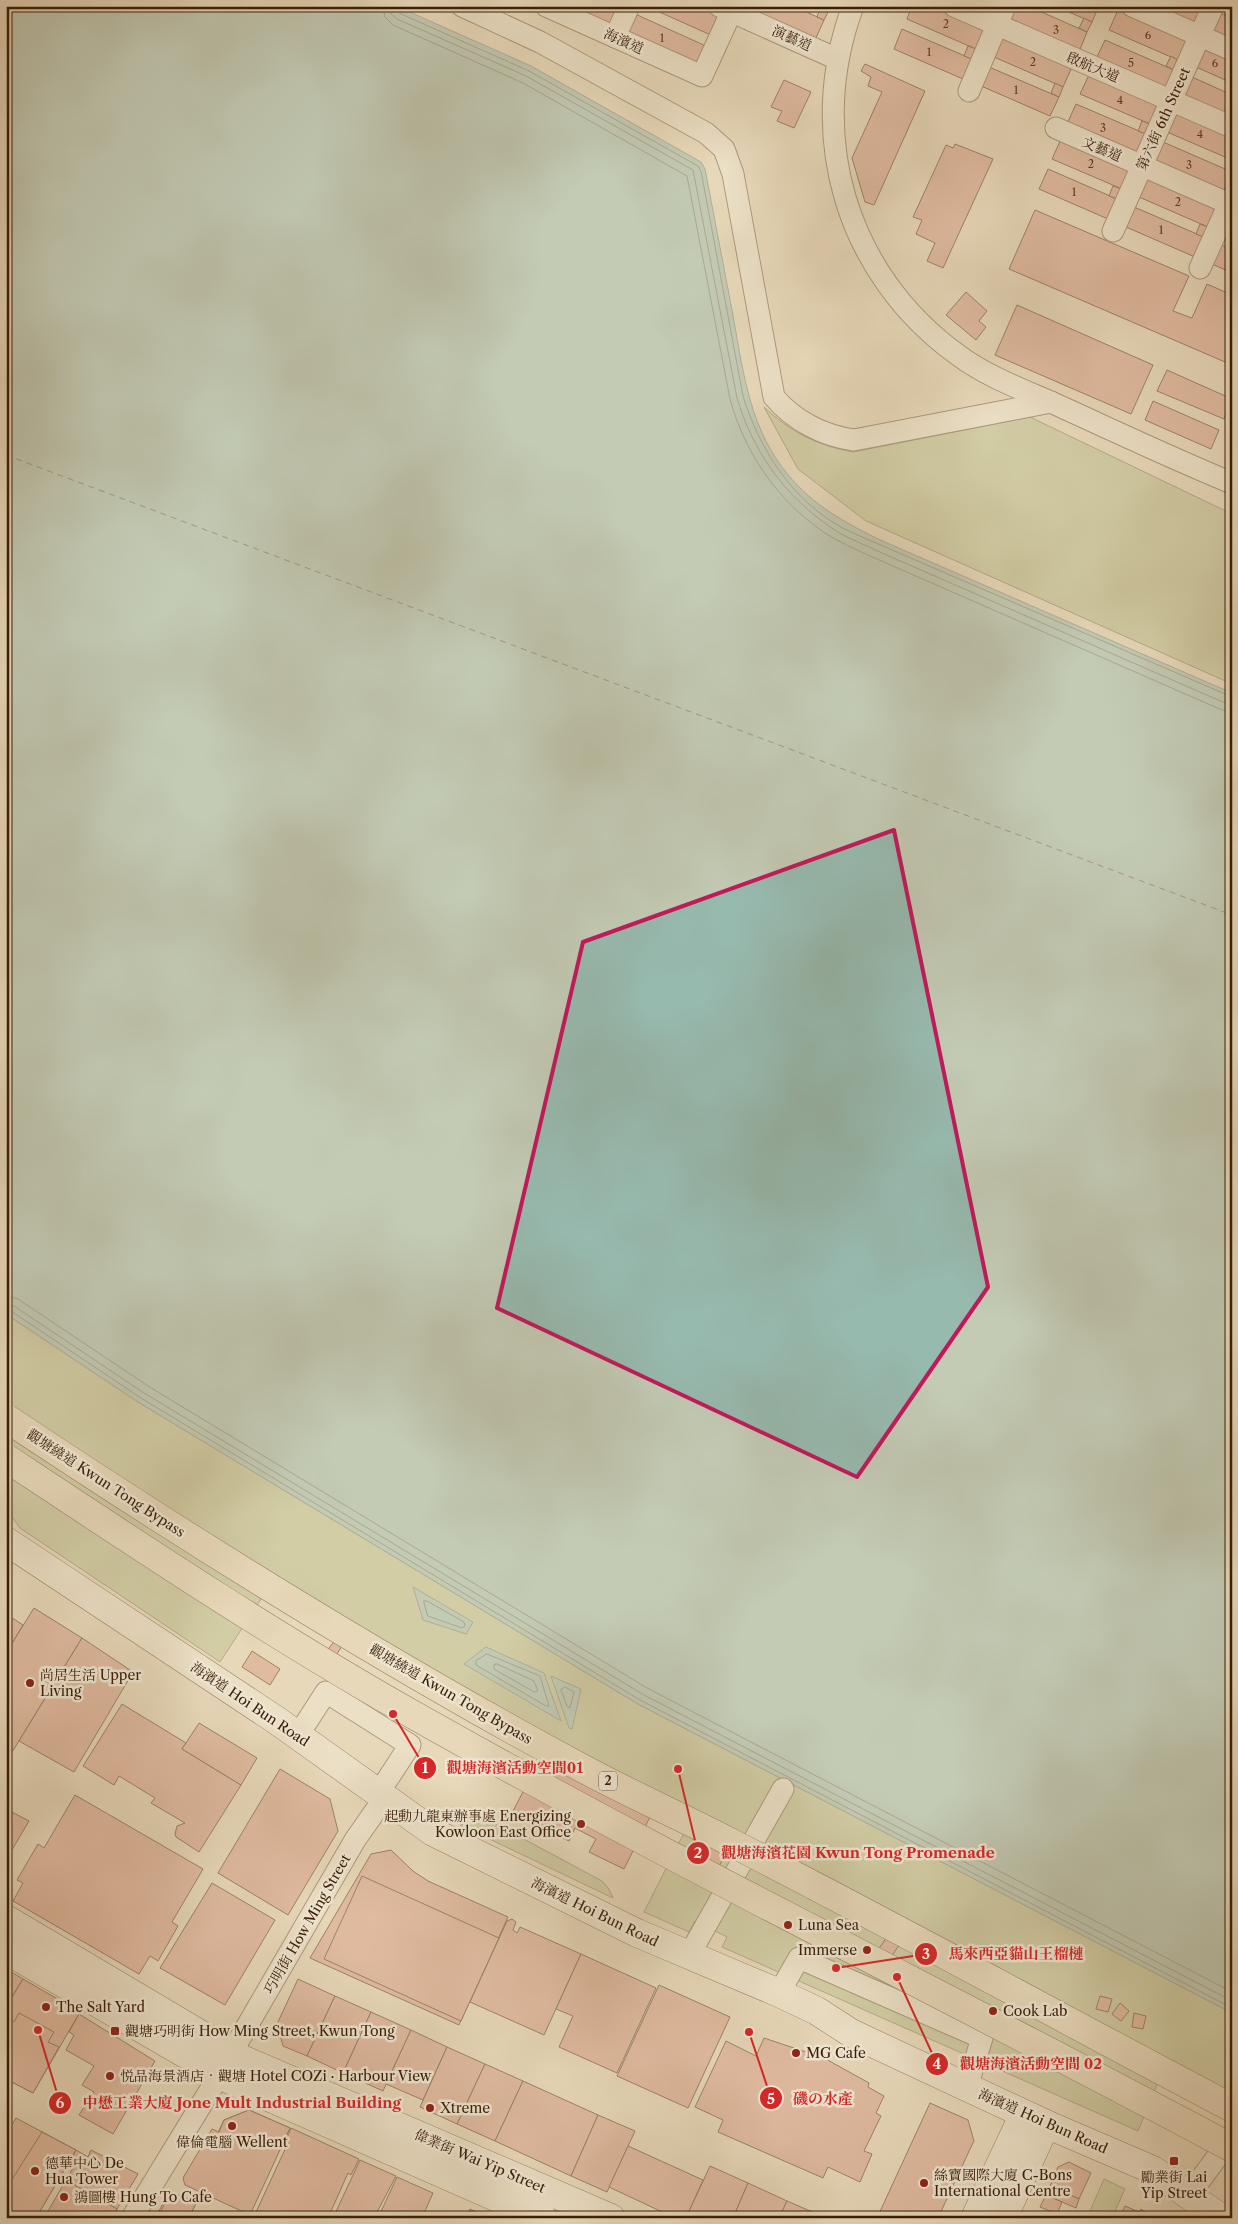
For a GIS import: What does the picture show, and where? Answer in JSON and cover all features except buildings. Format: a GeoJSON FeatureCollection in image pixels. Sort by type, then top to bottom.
{"type":"FeatureCollection","features":[{"type":"Feature","properties":{"kind":"highway","name":"觀塘繞道 Kwun Tong Bypass"},"geometry":{"type":"LineString","coordinates":[[6,1418],[125,1497],[252,1576],[407,1669],[573,1763],[731,1842],[1232,2108]]}},
{"type":"Feature","properties":{"kind":"highway"},"geometry":{"type":"LineString","coordinates":[[6,1458],[196,1584],[417,1717],[703,1872],[1092,2073],[1232,2148]]}},
{"type":"Feature","properties":{"kind":"main road","name":"海濱道 Hoi Bun Road"},"geometry":{"type":"LineString","coordinates":[[6,1540],[276,1720],[386,1789],[433,1832],[503,1868],[688,1956],[779,1993],[817,2011],[852,2033],[967,2088],[1153,2170],[1221,2218]]}},
{"type":"Feature","properties":{"kind":"main road","name":"偉業街 Wai Yip Street"},"geometry":{"type":"LineString","coordinates":[[6,1919],[226,2063],[273,2073],[611,2218]]}},
{"type":"Feature","properties":{"kind":"main road","name":"偉業街 Wai Yip Street"},"geometry":{"type":"LineString","coordinates":[[6,1950],[226,2063],[543,2218]]}},
{"type":"Feature","properties":{"kind":"main road"},"geometry":{"type":"LineString","coordinates":[[975,2218],[1035,2119]]}},
{"type":"Feature","properties":{"kind":"main road"},"geometry":{"type":"LineString","coordinates":[[1003,2218],[1035,2119]]}},
{"type":"Feature","properties":{"kind":"street"},"geometry":{"type":"LineString","coordinates":[[462,6],[540,42],[706,134],[724,149],[733,174],[774,397],[783,408],[795,417],[826,434],[854,440],[1051,402]]}},
{"type":"Feature","properties":{"kind":"street","name":"海濱道"},"geometry":{"type":"LineString","coordinates":[[546,6],[702,76],[728,8]]}},
{"type":"Feature","properties":{"kind":"street"},"geometry":{"type":"LineString","coordinates":[[615,37],[629,6]]}},
{"type":"Feature","properties":{"kind":"street"},"geometry":{"type":"LineString","coordinates":[[853,6],[838,58],[832,113],[838,172],[855,228],[882,278],[916,321],[959,356],[982,371],[1232,483]]}},
{"type":"Feature","properties":{"kind":"street","name":"啟航大道"},"geometry":{"type":"LineString","coordinates":[[954,6],[1001,16],[1171,100],[1232,127]]}},
{"type":"Feature","properties":{"kind":"street"},"geometry":{"type":"LineString","coordinates":[[1132,6],[1232,50]]}},
{"type":"Feature","properties":{"kind":"street","name":"第六街 6th Street"},"geometry":{"type":"LineString","coordinates":[[1113,231],[1212,6]]}},
{"type":"Feature","properties":{"kind":"street","name":"演藝道"},"geometry":{"type":"LineString","coordinates":[[728,8],[838,58]]}},
{"type":"Feature","properties":{"kind":"street"},"geometry":{"type":"LineString","coordinates":[[969,91],[1001,16]]}},
{"type":"Feature","properties":{"kind":"street","name":"文藝道"},"geometry":{"type":"LineString","coordinates":[[1056,128],[1142,166],[1231,202]]}},
{"type":"Feature","properties":{"kind":"street"},"geometry":{"type":"LineString","coordinates":[[1200,268],[1231,202]]}},
{"type":"Feature","properties":{"kind":"street","name":"巧明街 How Ming Street"},"geometry":{"type":"LineString","coordinates":[[132,2218],[226,2063],[410,1745],[326,1692],[306,1723]]}},
{"type":"Feature","properties":{"kind":"street"},"geometry":{"type":"LineString","coordinates":[[688,1956],[783,1789]]}},
{"type":"Feature","properties":{"kind":"street"},"geometry":{"type":"LineString","coordinates":[[779,1993],[799,1958],[982,2038],[967,2088]]}},
{"type":"Feature","properties":{"kind":"street"},"geometry":{"type":"LineString","coordinates":[[1189,2195],[1232,2137]]}},
{"type":"Feature","properties":{"kind":"highlighted area"},"geometry":{"type":"Polygon","coordinates":[[[894,830],[988,1287],[857,1477],[497,1308],[583,942],[894,830]]]}},
{"type":"Feature","properties":{"kind":"green space"},"geometry":{"type":"Polygon","coordinates":[[[764,407],[774,416],[805,436],[828,446],[853,452],[1030,417],[1232,514],[1232,684],[866,521],[798,469],[764,407]]]}},
{"type":"Feature","properties":{"kind":"green space"},"geometry":{"type":"Polygon","coordinates":[[[6,1314],[138,1402],[638,1704],[1232,2013],[1232,2097],[1166,2063],[1138,2131],[722,1947],[727,1937],[695,1921],[689,1932],[644,1912],[690,1821],[271,1584],[220,1662],[20,1528],[6,1509],[6,1314]]]}},
{"type":"Feature","properties":{"kind":"green space"},"geometry":{"type":"Polygon","coordinates":[[[479,1821],[494,1823],[602,1881],[609,1889],[613,1898],[460,1825],[479,1821]]]}},
{"type":"Feature","properties":{"kind":"green space"},"geometry":{"type":"Polygon","coordinates":[[[1104,2179],[1125,2189],[1112,2218],[1087,2218],[1104,2179]]]}},
{"type":"Feature","properties":{"kind":"water"},"geometry":{"type":"Polygon","coordinates":[[[6,6],[396,6],[531,66],[701,162],[705,169],[743,372],[754,412],[761,431],[782,467],[814,500],[851,525],[878,539],[1232,693],[1232,2013],[638,1704],[138,1402],[6,1314],[6,6]]]}},
{"type":"Feature","properties":{"kind":"water"},"geometry":{"type":"Polygon","coordinates":[[[413,1587],[473,1622],[466,1634],[423,1620],[413,1587]]]}},
{"type":"Feature","properties":{"kind":"water"},"geometry":{"type":"Polygon","coordinates":[[[486,1647],[544,1673],[561,1721],[464,1664],[486,1647]]]}},
{"type":"Feature","properties":{"kind":"water"},"geometry":{"type":"Polygon","coordinates":[[[551,1676],[581,1689],[572,1729],[569,1728],[551,1676]]]}},
{"type":"Feature","properties":{"kind":"ferry route"},"geometry":{"type":"LineString","coordinates":[[6,455],[1232,915]]}},
{"type":"Feature","properties":{"kind":"place","name":"尚居生活 Upper Living"},"geometry":{"type":"Point","coordinates":[30,1683]}},
{"type":"Feature","properties":{"kind":"place","name":"觀塘海濱活動空間01"},"geometry":{"type":"Point","coordinates":[393,1714]}},
{"type":"Feature","properties":{"kind":"place","name":"觀塘海濱花園 Kwun Tong Promenade"},"geometry":{"type":"Point","coordinates":[678,1769]}},
{"type":"Feature","properties":{"kind":"place","name":"起動九龍東辦事處 Energizing Kowloon East Office"},"geometry":{"type":"Point","coordinates":[581,1824]}},
{"type":"Feature","properties":{"kind":"place","name":"Luna Sea"},"geometry":{"type":"Point","coordinates":[788,1925]}},
{"type":"Feature","properties":{"kind":"place","name":"Immerse"},"geometry":{"type":"Point","coordinates":[867,1950]}},
{"type":"Feature","properties":{"kind":"place","name":"馬來西亞貓山王榴槤"},"geometry":{"type":"Point","coordinates":[836,1968]}},
{"type":"Feature","properties":{"kind":"place","name":"觀塘海濱活動空間 02"},"geometry":{"type":"Point","coordinates":[897,1977]}},
{"type":"Feature","properties":{"kind":"place","name":"The Salt Yard"},"geometry":{"type":"Point","coordinates":[46,2007]}},
{"type":"Feature","properties":{"kind":"place","name":"Cook Lab"},"geometry":{"type":"Point","coordinates":[993,2011]}},
{"type":"Feature","properties":{"kind":"place","name":"中懋工業大廈 Jone Mult Industrial Building"},"geometry":{"type":"Point","coordinates":[38,2030]}},
{"type":"Feature","properties":{"kind":"place","name":"觀塘巧明街 How Ming Street, Kwun Tong"},"geometry":{"type":"Point","coordinates":[115,2031]}},
{"type":"Feature","properties":{"kind":"place","name":"磯の水產"},"geometry":{"type":"Point","coordinates":[749,2032]}},
{"type":"Feature","properties":{"kind":"place","name":"MG Cafe"},"geometry":{"type":"Point","coordinates":[796,2053]}},
{"type":"Feature","properties":{"kind":"place","name":"悦品海景酒店‧觀塘 Hotel COZi ∙ Harbour View"},"geometry":{"type":"Point","coordinates":[110,2076]}},
{"type":"Feature","properties":{"kind":"place","name":"Xtreme"},"geometry":{"type":"Point","coordinates":[430,2108]}},
{"type":"Feature","properties":{"kind":"place","name":"偉倫電腦 Wellent"},"geometry":{"type":"Point","coordinates":[232,2126]}},
{"type":"Feature","properties":{"kind":"place","name":"勵業街 Lai Yip Street"},"geometry":{"type":"Point","coordinates":[1174,2161]}},
{"type":"Feature","properties":{"kind":"place","name":"德華中心 De Hua Tower"},"geometry":{"type":"Point","coordinates":[35,2171]}},
{"type":"Feature","properties":{"kind":"place","name":"絲寶國際大廈 C-Bons International Centre"},"geometry":{"type":"Point","coordinates":[924,2183]}},
{"type":"Feature","properties":{"kind":"place","name":"鴻圖樓 Hung To Cafe"},"geometry":{"type":"Point","coordinates":[64,2197]}}]}
